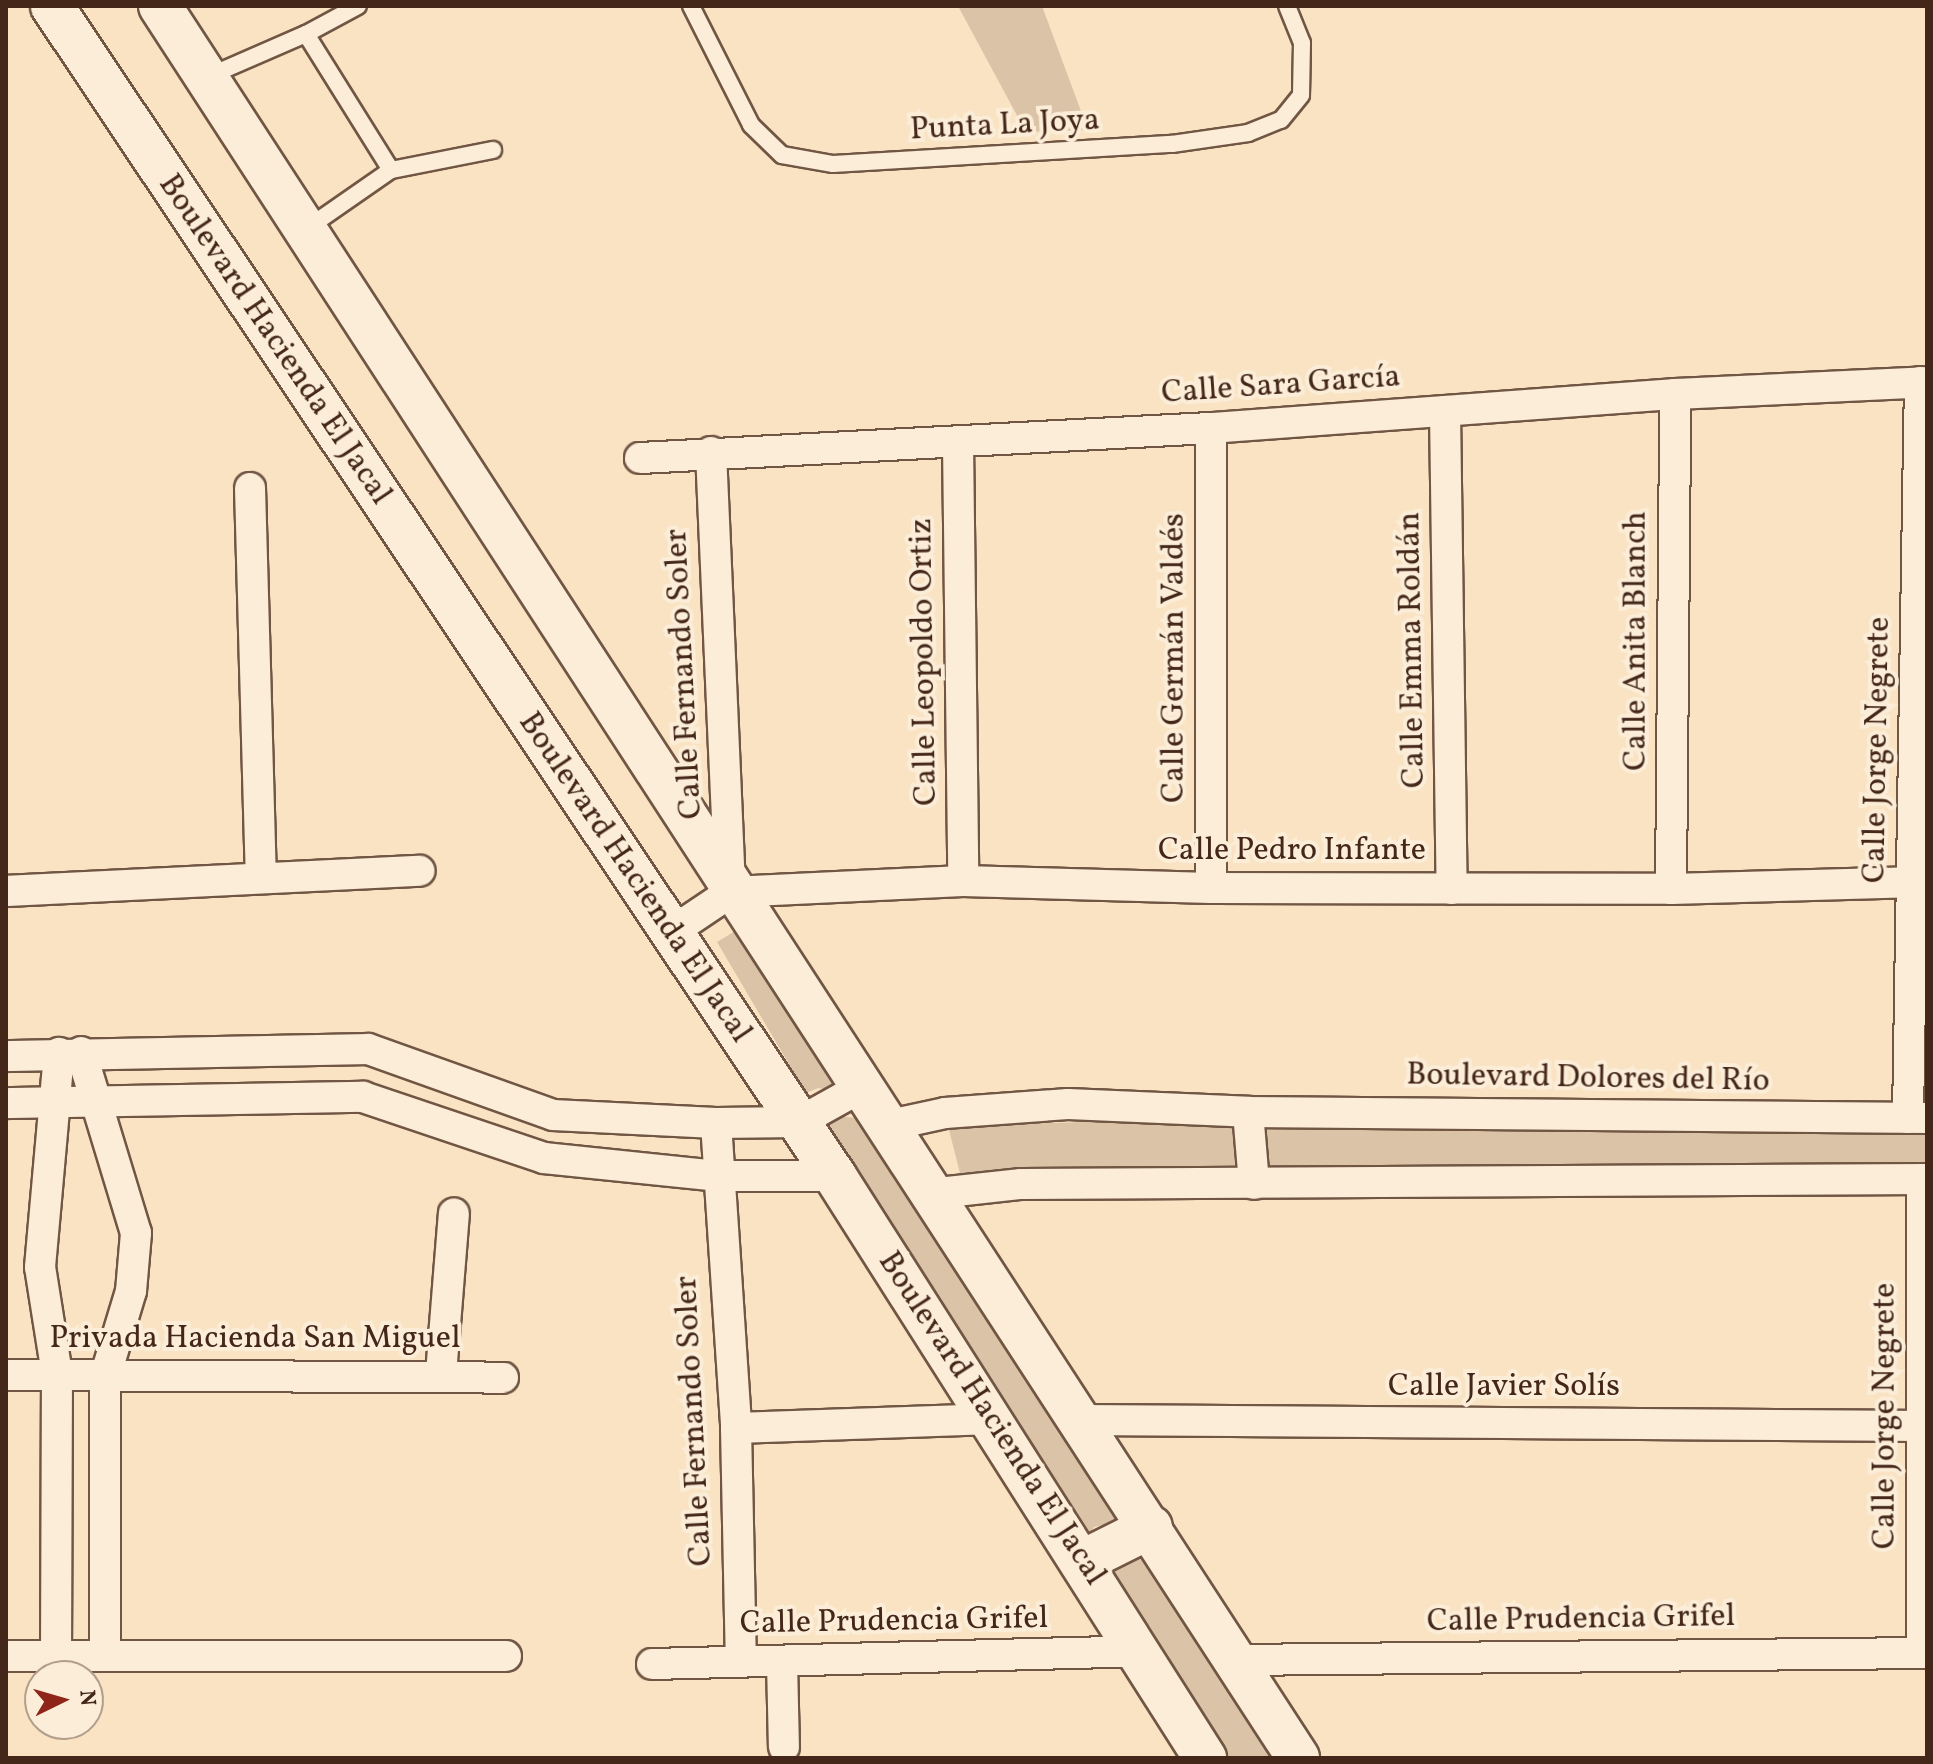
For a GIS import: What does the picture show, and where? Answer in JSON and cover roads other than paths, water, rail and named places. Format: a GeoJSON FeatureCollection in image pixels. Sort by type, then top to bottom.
{"type":"FeatureCollection","features":[{"type":"Feature","properties":{"kind":"main road","name":"Boulevard Hacienda El Jacal"},"geometry":{"type":"LineString","coordinates":[[52,6],[835,1176],[993,1419],[1205,1758]]}},
{"type":"Feature","properties":{"kind":"main road"},"geometry":{"type":"LineString","coordinates":[[160,6],[731,892],[890,1125],[929,1194],[1081,1420],[1298,1758]]}},
{"type":"Feature","properties":{"kind":"main road"},"geometry":{"type":"LineString","coordinates":[[1083,1561],[1151,1527]]}},
{"type":"Feature","properties":{"kind":"street","name":"Calle Sara García"},"geometry":{"type":"LineString","coordinates":[[640,458],[1211,428],[1675,394],[1924,382]]}},
{"type":"Feature","properties":{"kind":"street","name":"Calle Jorge Negrete"},"geometry":{"type":"LineString","coordinates":[[1918,1118],[1924,382]]}},
{"type":"Feature","properties":{"kind":"street","name":"Calle Anita Blanch"},"geometry":{"type":"LineString","coordinates":[[1671,889],[1675,394]]}},
{"type":"Feature","properties":{"kind":"street","name":"Calle Emma Roldán"},"geometry":{"type":"LineString","coordinates":[[1445,411],[1452,889]]}},
{"type":"Feature","properties":{"kind":"street","name":"Calle Germán Valdés"},"geometry":{"type":"LineString","coordinates":[[1211,428],[1211,888]]}},
{"type":"Feature","properties":{"kind":"street","name":"Calle Leopoldo Ortiz"},"geometry":{"type":"LineString","coordinates":[[958,442],[963,881]]}},
{"type":"Feature","properties":{"kind":"street","name":"Calle Fernando Soler"},"geometry":{"type":"LineString","coordinates":[[711,452],[731,892]]}},
{"type":"Feature","properties":{"kind":"street"},"geometry":{"type":"LineString","coordinates":[[250,488],[261,877]]}},
{"type":"Feature","properties":{"kind":"street"},"geometry":{"type":"LineString","coordinates":[[6,891],[420,871]]}},
{"type":"Feature","properties":{"kind":"street","name":"Calle Pedro Infante"},"geometry":{"type":"LineString","coordinates":[[731,892],[963,881],[1211,888],[1452,889],[1671,889],[1920,882]]}},
{"type":"Feature","properties":{"kind":"street"},"geometry":{"type":"LineString","coordinates":[[670,933],[731,892]]}},
{"type":"Feature","properties":{"kind":"street"},"geometry":{"type":"LineString","coordinates":[[6,1056],[368,1049],[553,1115],[716,1123],[799,1122],[862,1087]]}},
{"type":"Feature","properties":{"kind":"street"},"geometry":{"type":"LineString","coordinates":[[70,1053],[97,1102],[136,1233],[131,1291],[105,1377],[105,1656]]}},
{"type":"Feature","properties":{"kind":"street"},"geometry":{"type":"LineString","coordinates":[[56,1657],[57,1374],[40,1267],[56,1103],[70,1053]]}},
{"type":"Feature","properties":{"kind":"street"},"geometry":{"type":"LineString","coordinates":[[6,1103],[363,1097],[544,1158],[717,1176],[835,1176]]}},
{"type":"Feature","properties":{"kind":"street","name":"Boulevard Dolores del Río"},"geometry":{"type":"LineString","coordinates":[[890,1125],[945,1113],[1068,1104],[1248,1112],[1918,1118]]}},
{"type":"Feature","properties":{"kind":"street"},"geometry":{"type":"LineString","coordinates":[[1248,1112],[1254,1184]]}},
{"type":"Feature","properties":{"kind":"street","name":"Calle Fernando Soler"},"geometry":{"type":"LineString","coordinates":[[716,1123],[717,1176],[736,1428],[741,1662]]}},
{"type":"Feature","properties":{"kind":"street"},"geometry":{"type":"LineString","coordinates":[[929,1194],[1021,1184],[1924,1179]]}},
{"type":"Feature","properties":{"kind":"street","name":"Calle Jorge Negrete"},"geometry":{"type":"LineString","coordinates":[[1924,1179],[1924,1653]]}},
{"type":"Feature","properties":{"kind":"street"},"geometry":{"type":"LineString","coordinates":[[441,1374],[454,1214]]}},
{"type":"Feature","properties":{"kind":"street","name":"Privada Hacienda San Miguel"},"geometry":{"type":"LineString","coordinates":[[6,1375],[441,1374],[503,1378]]}},
{"type":"Feature","properties":{"kind":"street"},"geometry":{"type":"LineString","coordinates":[[736,1428],[993,1419]]}},
{"type":"Feature","properties":{"kind":"street","name":"Calle Javier Solís"},"geometry":{"type":"LineString","coordinates":[[1081,1420],[1925,1426]]}},
{"type":"Feature","properties":{"kind":"street","name":"Calle Prudencia Grifel"},"geometry":{"type":"LineString","coordinates":[[652,1664],[1138,1651]]}},
{"type":"Feature","properties":{"kind":"street","name":"Calle Prudencia Grifel"},"geometry":{"type":"LineString","coordinates":[[1235,1660],[1924,1653]]}},
{"type":"Feature","properties":{"kind":"street"},"geometry":{"type":"LineString","coordinates":[[6,1656],[506,1656]]}},
{"type":"Feature","properties":{"kind":"street"},"geometry":{"type":"LineString","coordinates":[[782,1662],[784,1747]]}},
{"type":"Feature","properties":{"kind":"lane"},"geometry":{"type":"LineString","coordinates":[[206,78],[306,34],[358,6]]}},
{"type":"Feature","properties":{"kind":"lane","name":"Punta La Joya"},"geometry":{"type":"LineString","coordinates":[[691,6],[751,125],[782,155],[833,164],[1172,144],[1248,133],[1281,120],[1301,95],[1302,43],[1287,6]]}},
{"type":"Feature","properties":{"kind":"lane"},"geometry":{"type":"LineString","coordinates":[[306,34],[391,170]]}},
{"type":"Feature","properties":{"kind":"lane"},"geometry":{"type":"LineString","coordinates":[[305,230],[391,170],[493,150]]}}]}
